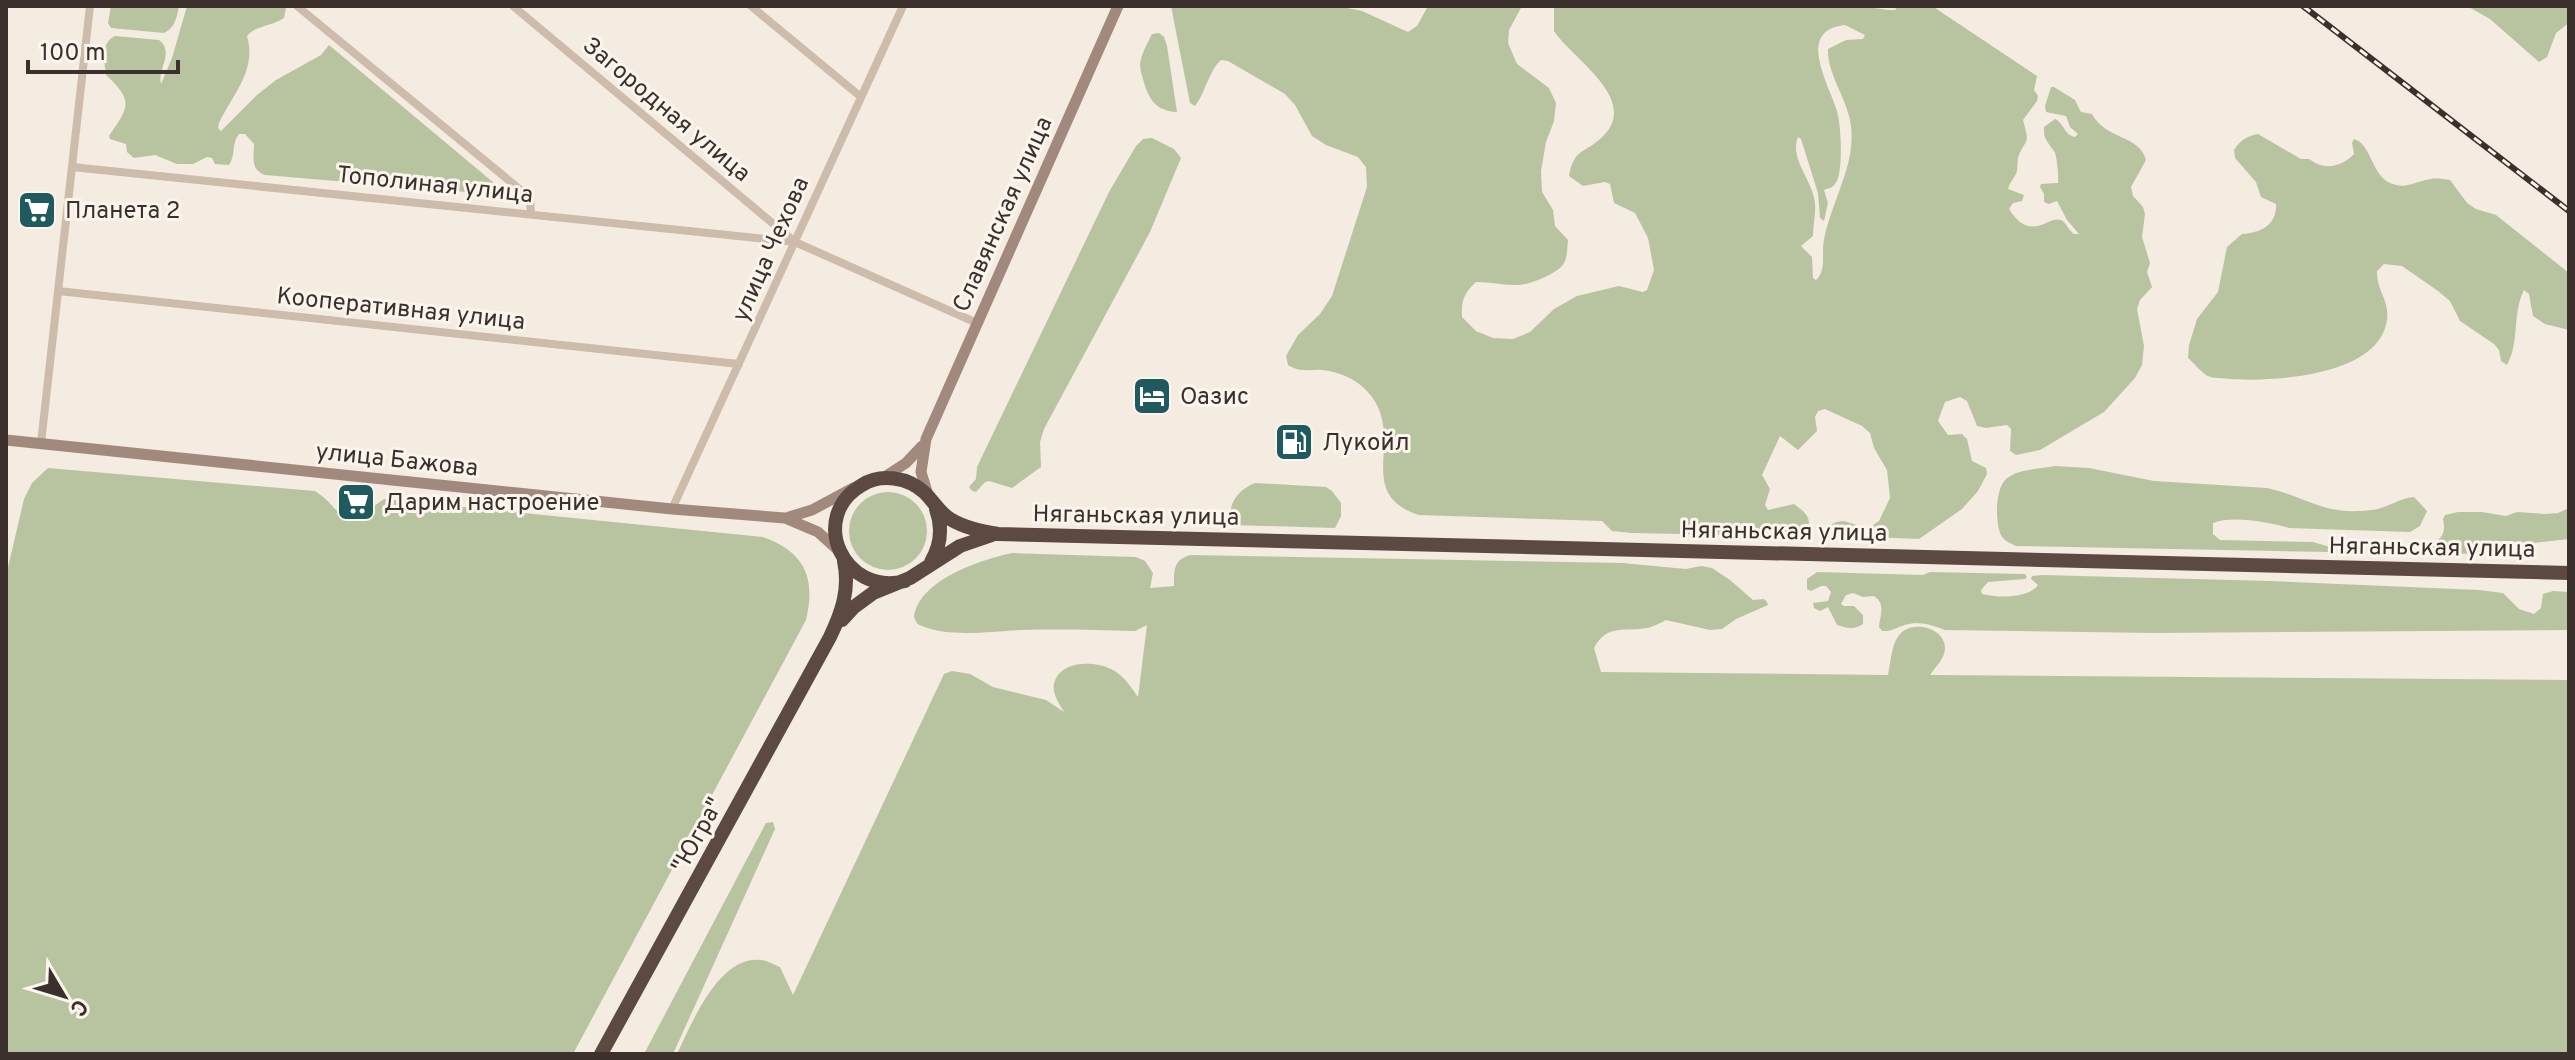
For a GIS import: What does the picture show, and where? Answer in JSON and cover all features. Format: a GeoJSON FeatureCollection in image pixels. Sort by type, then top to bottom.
{"type":"FeatureCollection","features":[{"type":"Feature","properties":{"kind":"highway"},"geometry":{"type":"LineString","coordinates":[[830,637],[841,614],[846,593],[845,568],[835,532],[839,511],[850,494],[873,480],[894,478],[908,482],[955,522],[998,534]]}},
{"type":"Feature","properties":{"kind":"highway"},"geometry":{"type":"LineString","coordinates":[[925,568],[935,553],[940,536],[939,519],[931,501]]}},
{"type":"Feature","properties":{"kind":"highway"},"geometry":{"type":"LineString","coordinates":[[830,637],[863,599],[880,589],[905,581],[960,546],[998,534]]}},
{"type":"Feature","properties":{"kind":"highway","name":"Няганьская улица"},"geometry":{"type":"LineString","coordinates":[[998,534],[2569,573]]}},
{"type":"Feature","properties":{"kind":"highway"},"geometry":{"type":"LineString","coordinates":[[841,554],[854,571],[869,580],[887,583],[905,581]]}},
{"type":"Feature","properties":{"kind":"highway","name":"\"Югра\""},"geometry":{"type":"LineString","coordinates":[[601,1054],[830,637]]}},
{"type":"Feature","properties":{"kind":"street"},"geometry":{"type":"LineString","coordinates":[[41,443],[90,6]]}},
{"type":"Feature","properties":{"kind":"street"},"geometry":{"type":"LineString","coordinates":[[297,6],[523,192],[530,199],[531,214]]}},
{"type":"Feature","properties":{"kind":"street","name":"Загородная улица"},"geometry":{"type":"LineString","coordinates":[[513,6],[795,242]]}},
{"type":"Feature","properties":{"kind":"street"},"geometry":{"type":"LineString","coordinates":[[751,6],[861,97]]}},
{"type":"Feature","properties":{"kind":"street","name":"улица Чехова"},"geometry":{"type":"LineString","coordinates":[[672,509],[903,6]]}},
{"type":"Feature","properties":{"kind":"street","name":"Славянская улица"},"geometry":{"type":"LineString","coordinates":[[926,439],[1118,6]]}},
{"type":"Feature","properties":{"kind":"street","name":"Тополиная улица"},"geometry":{"type":"LineString","coordinates":[[72,167],[795,242]]}},
{"type":"Feature","properties":{"kind":"street"},"geometry":{"type":"LineString","coordinates":[[795,242],[977,323]]}},
{"type":"Feature","properties":{"kind":"street","name":"Кооперативная улица"},"geometry":{"type":"LineString","coordinates":[[58,291],[739,364]]}},
{"type":"Feature","properties":{"kind":"street"},"geometry":{"type":"LineString","coordinates":[[785,518],[812,510],[895,471],[912,458],[926,439]]}},
{"type":"Feature","properties":{"kind":"street"},"geometry":{"type":"LineString","coordinates":[[926,439],[921,472],[931,501]]}},
{"type":"Feature","properties":{"kind":"street","name":"улица Бажова"},"geometry":{"type":"LineString","coordinates":[[6,440],[785,518]]}},
{"type":"Feature","properties":{"kind":"street"},"geometry":{"type":"LineString","coordinates":[[785,518],[818,532],[841,554]]}},
{"type":"Feature","properties":{"kind":"green space"},"geometry":{"type":"Polygon","coordinates":[[[111,6],[179,6],[173,25],[164,33],[111,28],[108,23],[111,6]]]}},
{"type":"Feature","properties":{"kind":"green space"},"geometry":{"type":"Polygon","coordinates":[[[187,6],[286,8],[284,18],[247,36],[249,60],[246,71],[219,123],[221,131],[257,95],[276,80],[321,55],[329,45],[500,188],[502,195],[265,175],[255,166],[254,144],[245,134],[239,134],[229,165],[215,164],[212,158],[207,157],[193,164],[177,164],[155,155],[134,158],[127,152],[126,144],[109,136],[126,104],[121,91],[106,75],[105,47],[115,36],[159,40],[166,50],[161,84],[187,6]]]}},
{"type":"Feature","properties":{"kind":"green space"},"geometry":{"type":"Polygon","coordinates":[[[1171,6],[1347,8],[1362,11],[1408,32],[1417,26],[1428,6],[1522,6],[1509,30],[1508,43],[1517,64],[1549,88],[1556,103],[1541,171],[1542,192],[1553,210],[1555,226],[1568,240],[1564,263],[1547,276],[1520,285],[1476,282],[1466,294],[1462,317],[1476,331],[1493,338],[1513,339],[1530,332],[1554,309],[1577,296],[1619,286],[1643,292],[1647,290],[1654,270],[1648,238],[1635,213],[1614,203],[1610,184],[1583,186],[1569,176],[1577,156],[1600,139],[1611,125],[1614,110],[1610,96],[1600,81],[1554,31],[1554,6],[1863,6],[1896,10],[1895,6],[1932,6],[2037,76],[2034,90],[2037,101],[2023,120],[2026,140],[2008,189],[2024,195],[2022,201],[2013,203],[2009,209],[2025,225],[2032,227],[2061,220],[2072,233],[2079,234],[2057,201],[2044,202],[2040,187],[2041,184],[2058,183],[2055,153],[2045,137],[2044,127],[2055,119],[2071,136],[2078,134],[2070,127],[2066,116],[2046,112],[2051,87],[2075,100],[2081,112],[2092,114],[2106,129],[2130,141],[2143,152],[2146,160],[2131,187],[2145,214],[2142,237],[2150,263],[2147,272],[2152,287],[2140,300],[2137,309],[2144,346],[2142,365],[2135,378],[2104,412],[2040,450],[2016,455],[2010,451],[2011,429],[2007,425],[1977,426],[1967,401],[1960,397],[1945,402],[1938,421],[1948,435],[1962,434],[1967,439],[1972,461],[1986,468],[1987,474],[1978,491],[1962,509],[1919,539],[1821,535],[1822,530],[1836,522],[1872,526],[1879,521],[1890,498],[1887,470],[1874,448],[1870,433],[1862,426],[1825,409],[1818,411],[1815,417],[1817,431],[1798,450],[1780,436],[1762,475],[1770,489],[1765,505],[1768,510],[1794,504],[1808,518],[1807,529],[1794,534],[1632,533],[1612,531],[1602,521],[1419,515],[1399,505],[1388,493],[1384,478],[1383,426],[1379,408],[1367,391],[1335,372],[1292,367],[1288,365],[1286,356],[1298,335],[1320,314],[1332,296],[1367,187],[1366,167],[1358,157],[1312,136],[1295,105],[1285,94],[1228,61],[1221,60],[1195,106],[1190,103],[1171,6]],[[1845,25],[1830,29],[1818,47],[1819,60],[1837,111],[1841,149],[1838,179],[1833,186],[1824,190],[1828,203],[1824,221],[1820,218],[1818,193],[1798,137],[1796,145],[1799,162],[1815,203],[1813,236],[1801,246],[1812,257],[1813,278],[1816,280],[1821,272],[1827,226],[1852,141],[1849,116],[1831,68],[1828,49],[1846,40],[1863,39],[1865,35],[1845,25]]]}},
{"type":"Feature","properties":{"kind":"green space"},"geometry":{"type":"Polygon","coordinates":[[[2467,6],[2567,6],[2569,23],[2556,33],[2547,57],[2539,62],[2490,19],[2467,6]]]}},
{"type":"Feature","properties":{"kind":"green space"},"geometry":{"type":"Polygon","coordinates":[[[1159,33],[1167,46],[1177,112],[1163,109],[1154,102],[1147,92],[1141,71],[1140,62],[1146,46],[1152,34],[1159,33]]]}},
{"type":"Feature","properties":{"kind":"green space"},"geometry":{"type":"Polygon","coordinates":[[[2258,134],[2301,159],[2327,166],[2344,162],[2354,154],[2354,139],[2364,146],[2382,177],[2394,185],[2405,186],[2433,179],[2450,180],[2467,203],[2496,215],[2569,273],[2569,330],[2545,324],[2533,316],[2529,294],[2524,290],[2507,365],[2501,361],[2494,344],[2460,321],[2450,301],[2438,291],[2402,266],[2384,264],[2377,271],[2377,279],[2386,306],[2387,322],[2374,346],[2358,358],[2338,367],[2293,377],[2249,380],[2206,375],[2188,358],[2189,345],[2197,319],[2218,292],[2227,247],[2242,234],[2266,226],[2276,211],[2276,204],[2261,197],[2256,182],[2235,158],[2234,150],[2239,144],[2258,134]]]}},
{"type":"Feature","properties":{"kind":"green space"},"geometry":{"type":"Polygon","coordinates":[[[1152,138],[1174,149],[1181,158],[1150,232],[1044,429],[1040,442],[1041,467],[1012,488],[989,481],[976,492],[972,491],[969,487],[976,479],[977,467],[1109,192],[1136,146],[1143,139],[1152,138]]]}},
{"type":"Feature","properties":{"kind":"green space"},"geometry":{"type":"Polygon","coordinates":[[[2055,466],[2089,468],[2154,481],[2267,488],[2341,510],[2372,510],[2414,497],[2427,511],[2420,526],[2410,532],[2289,528],[2240,519],[2213,523],[2213,534],[2220,540],[2313,542],[2337,549],[2329,552],[2016,546],[2007,542],[2001,535],[1998,522],[1997,506],[2002,484],[2016,473],[2055,466]]]}},
{"type":"Feature","properties":{"kind":"green space"},"geometry":{"type":"Polygon","coordinates":[[[48,468],[315,491],[347,515],[360,513],[384,499],[763,537],[789,550],[798,559],[808,579],[806,620],[573,1054],[6,1054],[6,576],[24,499],[32,483],[48,468]]]}},
{"type":"Feature","properties":{"kind":"green space"},"geometry":{"type":"Polygon","coordinates":[[[1255,483],[1326,487],[1341,503],[1341,516],[1335,528],[1233,525],[1231,512],[1234,500],[1255,483]]]}},
{"type":"Feature","properties":{"kind":"green space"},"geometry":{"type":"Polygon","coordinates":[[[888,492],[903,495],[915,504],[924,516],[927,531],[924,546],[915,558],[903,567],[888,570],[873,567],[861,558],[852,546],[849,531],[852,516],[861,504],[873,495],[888,492]]]}},
{"type":"Feature","properties":{"kind":"green space"},"geometry":{"type":"Polygon","coordinates":[[[2569,508],[2569,539],[2532,543],[2500,541],[2496,549],[2506,554],[2370,551],[2430,544],[2439,539],[2444,531],[2445,515],[2458,512],[2506,516],[2517,512],[2558,513],[2569,508]]]}},
{"type":"Feature","properties":{"kind":"green space"},"geometry":{"type":"Polygon","coordinates":[[[1012,553],[1136,557],[1145,561],[1153,573],[1150,588],[1174,586],[1177,563],[1190,555],[1622,563],[1686,569],[1701,566],[1712,568],[1753,600],[1764,599],[1767,602],[1768,605],[1722,629],[1710,630],[1666,620],[1647,628],[1611,632],[1594,648],[1601,672],[1888,675],[1898,637],[1907,629],[1921,627],[1935,631],[1944,641],[1945,652],[1930,675],[2569,680],[2569,1054],[677,1054],[709,993],[733,968],[747,961],[762,960],[780,967],[793,995],[944,674],[952,671],[970,674],[993,687],[1046,700],[1064,712],[1054,692],[1057,676],[1070,666],[1097,665],[1117,673],[1138,697],[1147,625],[1135,631],[958,633],[933,630],[917,623],[914,617],[918,604],[939,582],[968,567],[1012,553]]]}},
{"type":"Feature","properties":{"kind":"green space"},"geometry":{"type":"Polygon","coordinates":[[[1817,572],[2025,574],[2025,579],[1988,582],[1981,590],[1982,594],[2004,597],[2033,590],[2038,585],[2031,579],[2032,576],[2043,575],[2479,590],[2503,593],[2519,609],[2534,614],[2541,608],[2543,594],[2569,592],[2569,630],[2156,633],[1945,630],[1918,623],[1882,631],[1879,627],[1881,606],[1874,596],[1863,597],[1853,593],[1846,595],[1841,604],[1854,606],[1863,615],[1863,624],[1857,627],[1837,625],[1828,607],[1820,611],[1814,608],[1813,603],[1828,601],[1831,592],[1826,586],[1811,591],[1807,589],[1807,579],[1817,572]]]}},
{"type":"Feature","properties":{"kind":"green space"},"geometry":{"type":"Polygon","coordinates":[[[773,822],[775,829],[673,1054],[644,1054],[766,823],[773,822]]]}},
{"type":"Feature","properties":{"kind":"railway"},"geometry":{"type":"LineString","coordinates":[[2303,6],[2569,211]]}},
{"type":"Feature","properties":{"kind":"place","name":"Планета 2"},"geometry":{"type":"Point","coordinates":[37,210]}},
{"type":"Feature","properties":{"kind":"place","name":"Оазис"},"geometry":{"type":"Point","coordinates":[1152,396]}},
{"type":"Feature","properties":{"kind":"place","name":"Лукойл"},"geometry":{"type":"Point","coordinates":[1294,442]}},
{"type":"Feature","properties":{"kind":"place","name":"Дарим настроение"},"geometry":{"type":"Point","coordinates":[356,502]}}]}
